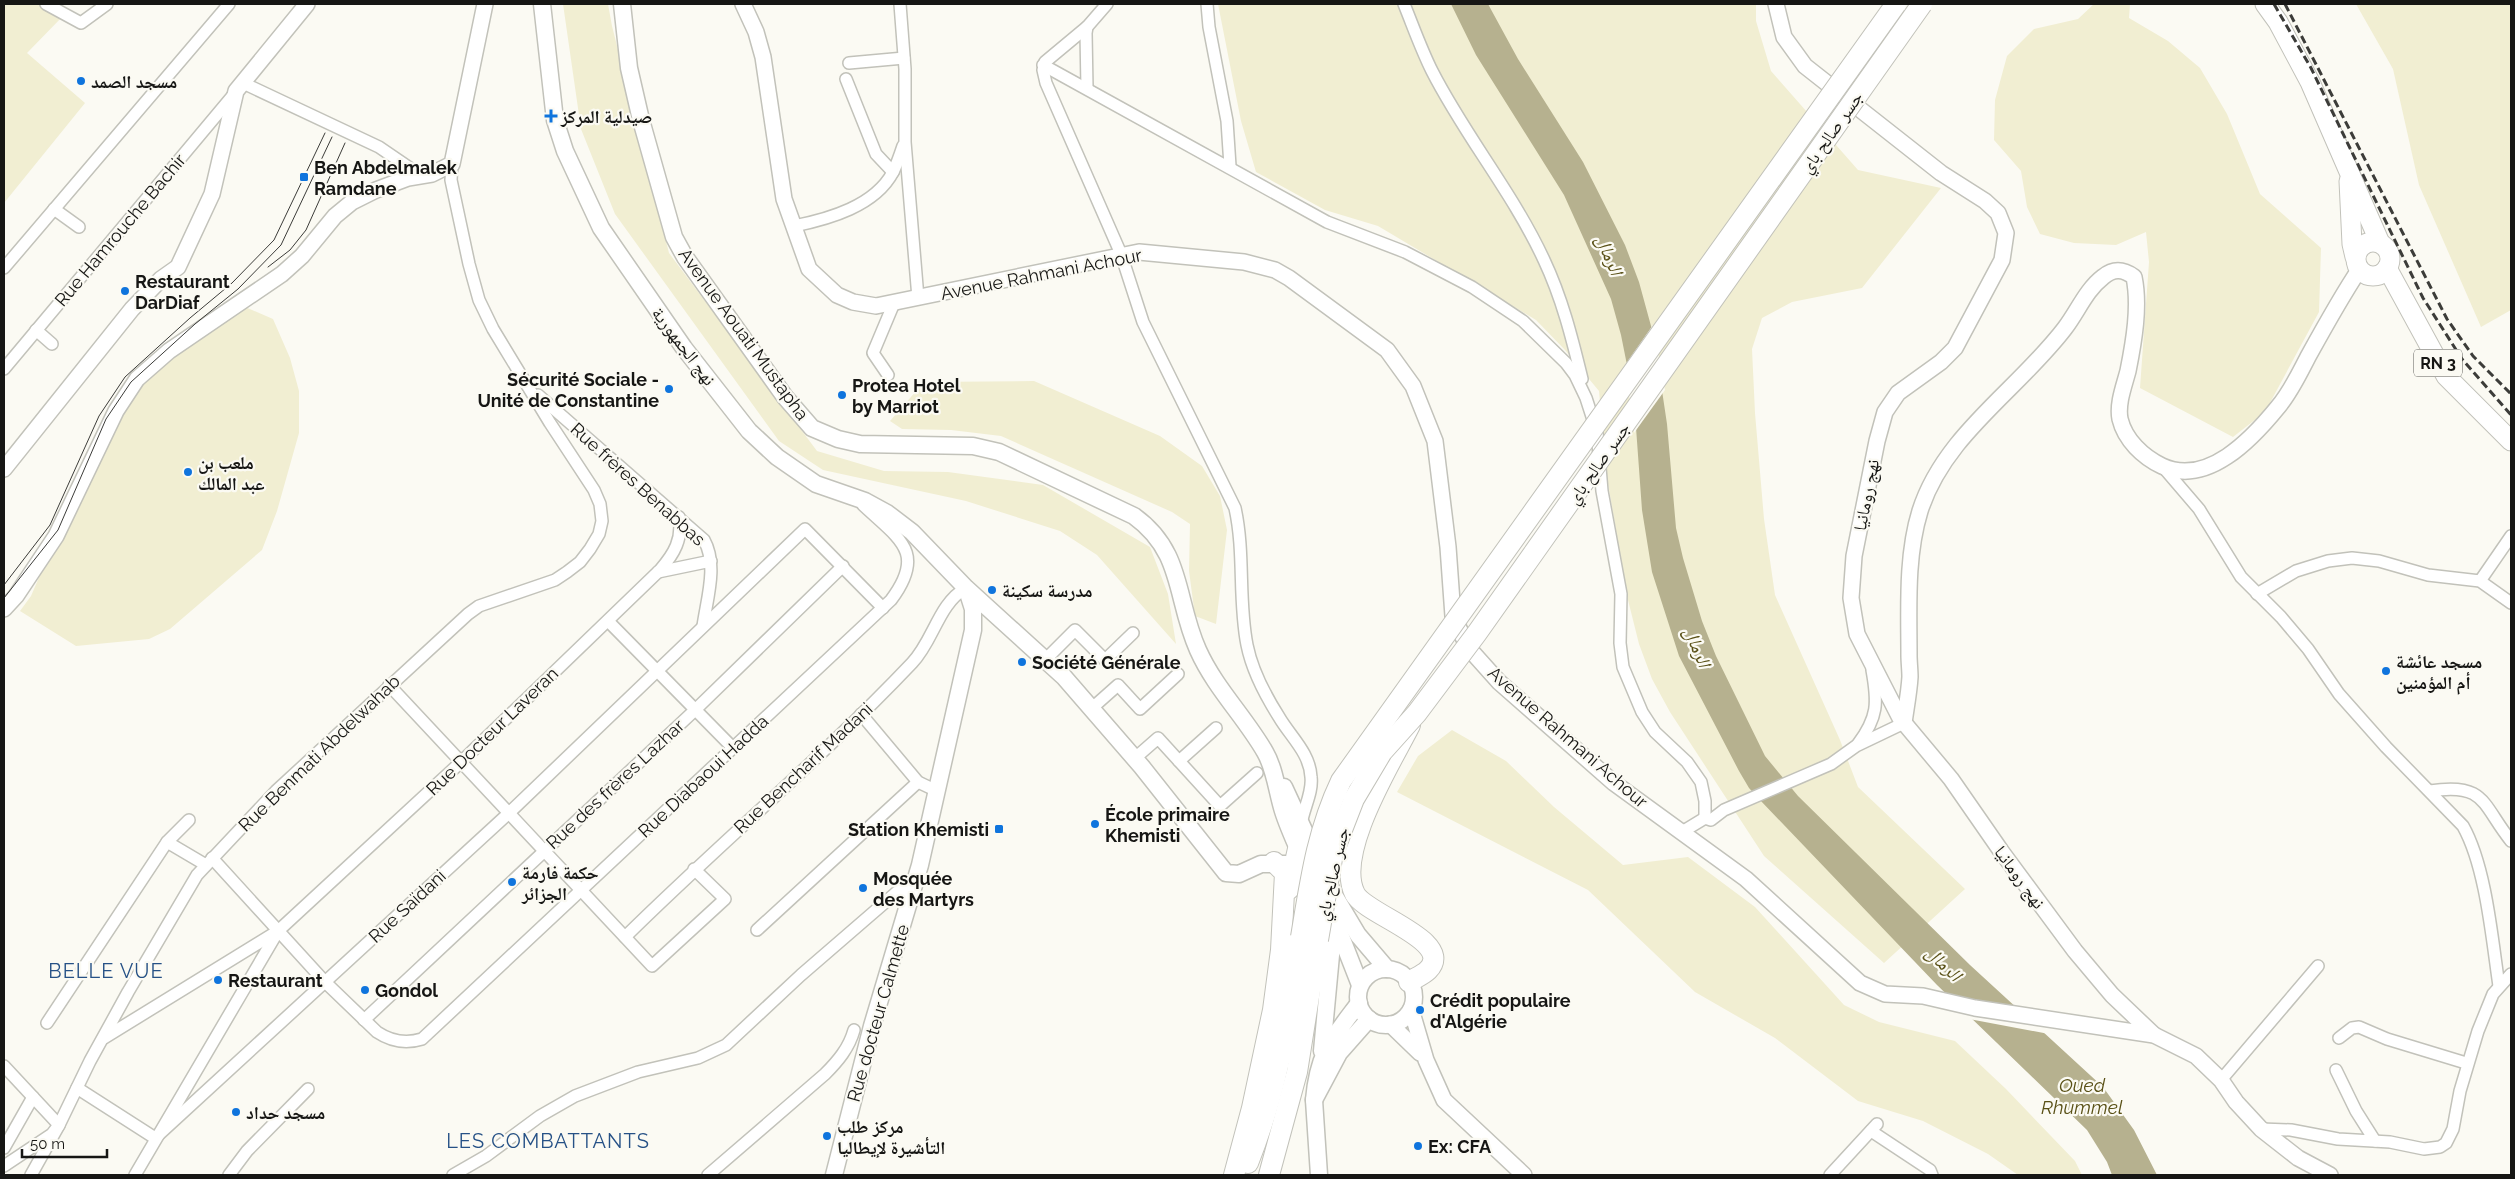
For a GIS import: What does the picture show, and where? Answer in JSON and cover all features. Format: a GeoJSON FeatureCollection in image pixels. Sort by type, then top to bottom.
{"type":"FeatureCollection","features":[{"type":"Feature","properties":{"kind":"highway"},"geometry":{"type":"LineString","coordinates":[[1269,1175],[1297,1072],[1310,938],[1313,860],[1321,829],[1341,781],[1896,4]]}},
{"type":"Feature","properties":{"kind":"highway","name":"جسر صالح باي"},"geometry":{"type":"LineString","coordinates":[[1310,938],[1333,853],[1346,815],[1382,752],[1416,713],[1483,625],[1922,4]]}},
{"type":"Feature","properties":{"kind":"highway"},"geometry":{"type":"LineString","coordinates":[[1409,982],[1432,966],[1433,953],[1430,946],[1420,938],[1365,906],[1355,894],[1350,871],[1351,853],[1368,806],[1416,713]]}},
{"type":"Feature","properties":{"kind":"highway"},"geometry":{"type":"LineString","coordinates":[[1282,916],[1296,857]]}},
{"type":"Feature","properties":{"kind":"highway"},"geometry":{"type":"LineString","coordinates":[[1234,1175],[1268,1037],[1281,950],[1284,873],[1282,868],[1274,862]]}},
{"type":"Feature","properties":{"kind":"highway"},"geometry":{"type":"LineString","coordinates":[[1243,1175],[1263,1127],[1310,938]]}},
{"type":"Feature","properties":{"kind":"main road","name":"نهج الجمهورية"},"geometry":{"type":"LineString","coordinates":[[542,4],[556,120],[565,151],[601,228],[684,348],[749,431],[777,457],[816,484],[857,498],[887,513],[912,532],[966,588],[1046,659],[1092,709],[1226,873],[1240,874],[1261,864],[1274,862]]}},
{"type":"Feature","properties":{"kind":"main road","name":"Avenue Aouati Mustapha"},"geometry":{"type":"LineString","coordinates":[[622,4],[629,68],[641,120],[674,237],[685,257],[785,397],[812,428],[838,439],[860,444],[973,446],[999,452],[1134,516],[1161,540],[1170,559],[1188,622],[1201,656],[1267,754],[1296,857],[1315,884],[1360,985]]}},
{"type":"Feature","properties":{"kind":"main road"},"geometry":{"type":"LineString","coordinates":[[2265,4],[2278,22],[2310,82],[2380,243],[2389,254],[2387,268],[2380,275],[2371,276],[2357,263],[2352,244],[2349,175]]}},
{"type":"Feature","properties":{"kind":"main road"},"geometry":{"type":"LineString","coordinates":[[2357,263],[2364,244],[2380,243]]}},
{"type":"Feature","properties":{"kind":"main road","name":"RN 3"},"geometry":{"type":"LineString","coordinates":[[2387,268],[2446,376],[2511,441]]}},
{"type":"Feature","properties":{"kind":"main road","name":"Rue docteur Calmette"},"geometry":{"type":"LineString","coordinates":[[834,1175],[872,1026],[916,881],[937,791],[973,630],[973,609],[966,588]]}},
{"type":"Feature","properties":{"kind":"main road"},"geometry":{"type":"LineString","coordinates":[[1267,754],[1301,822],[1333,893],[1358,935],[1387,969]]}},
{"type":"Feature","properties":{"kind":"main road"},"geometry":{"type":"LineString","coordinates":[[1274,862],[1296,857]]}},
{"type":"Feature","properties":{"kind":"main road"},"geometry":{"type":"LineString","coordinates":[[1321,1060],[1331,971],[1330,915]]}},
{"type":"Feature","properties":{"kind":"main road"},"geometry":{"type":"LineString","coordinates":[[1319,1175],[1314,1100],[1316,1073],[1333,1036],[1359,1003],[1360,985],[1371,973],[1387,969],[1396,971],[1409,982],[1414,995],[1411,1009],[1402,1019],[1390,1024],[1382,1024],[1369,1019],[1359,1003]]}},
{"type":"Feature","properties":{"kind":"main road"},"geometry":{"type":"LineString","coordinates":[[1314,1100],[1339,1053],[1369,1019]]}},
{"type":"Feature","properties":{"kind":"street"},"geometry":{"type":"LineString","coordinates":[[51,5],[82,23],[107,4]]}},
{"type":"Feature","properties":{"kind":"street"},"geometry":{"type":"LineString","coordinates":[[4,268],[229,4]]}},
{"type":"Feature","properties":{"kind":"street"},"geometry":{"type":"LineString","coordinates":[[4,469],[132,308],[161,280],[178,267],[212,194],[239,87],[308,4]]}},
{"type":"Feature","properties":{"kind":"street"},"geometry":{"type":"LineString","coordinates":[[485,4],[452,164],[451,180],[469,264],[479,300],[493,329],[531,389]]}},
{"type":"Feature","properties":{"kind":"street","name":"Avenue Rahmani Achour"},"geometry":{"type":"LineString","coordinates":[[742,4],[756,32],[763,57],[784,199],[809,269],[837,295],[853,302],[876,306],[1121,254],[1160,252],[1260,265],[1289,278],[1387,350],[1413,386],[1434,441],[1448,547],[1450,599],[1453,616],[1464,639],[1499,682],[1614,783],[1746,879],[1860,983],[1885,994],[1922,996],[1975,1008],[2154,1035]]}},
{"type":"Feature","properties":{"kind":"street"},"geometry":{"type":"LineString","coordinates":[[900,4],[904,58],[905,142],[918,298]]}},
{"type":"Feature","properties":{"kind":"street"},"geometry":{"type":"LineString","coordinates":[[1043,65],[1051,55],[1087,27],[1107,4]]}},
{"type":"Feature","properties":{"kind":"street"},"geometry":{"type":"LineString","coordinates":[[1207,4],[1209,27],[1227,121],[1230,166]]}},
{"type":"Feature","properties":{"kind":"street"},"geometry":{"type":"LineString","coordinates":[[1404,4],[1432,70],[1514,203],[1544,258],[1560,295],[1596,432],[1602,491],[1621,594],[1620,643],[1623,668],[1642,712],[1655,732],[1687,762],[1701,782],[1706,801],[1705,818]]}},
{"type":"Feature","properties":{"kind":"street","name":"نهج رومانيا"},"geometry":{"type":"LineString","coordinates":[[1776,4],[1784,37],[1805,66],[1941,173],[1986,202],[1998,213],[2006,233],[2002,260],[1955,348],[1941,362],[1898,393],[1882,421],[1854,556],[1852,587],[1854,625],[1871,664],[1904,723],[1951,779],[2001,851],[2075,951],[2112,996],[2154,1035]]}},
{"type":"Feature","properties":{"kind":"street"},"geometry":{"type":"LineString","coordinates":[[1087,27],[1087,88]]}},
{"type":"Feature","properties":{"kind":"street"},"geometry":{"type":"LineString","coordinates":[[850,63],[904,58]]}},
{"type":"Feature","properties":{"kind":"street"},"geometry":{"type":"LineString","coordinates":[[1043,65],[1230,166],[1327,222],[1405,252],[1472,287],[1523,321],[1553,349],[1575,375],[1586,398]]}},
{"type":"Feature","properties":{"kind":"street"},"geometry":{"type":"LineString","coordinates":[[1043,65],[1050,96],[1121,254],[1142,322],[1235,508],[1240,530],[1242,608],[1253,669],[1279,718],[1300,748],[1310,770],[1310,789],[1301,822],[1296,857]]}},
{"type":"Feature","properties":{"kind":"street"},"geometry":{"type":"LineString","coordinates":[[846,79],[876,154],[893,172]]}},
{"type":"Feature","properties":{"kind":"street"},"geometry":{"type":"LineString","coordinates":[[239,87],[379,147],[420,175]]}},
{"type":"Feature","properties":{"kind":"street","name":"Rue Hamrouche Bachir"},"geometry":{"type":"LineString","coordinates":[[4,369],[239,87]]}},
{"type":"Feature","properties":{"kind":"street"},"geometry":{"type":"LineString","coordinates":[[794,226],[828,218],[857,206],[883,186],[893,172],[905,142]]}},
{"type":"Feature","properties":{"kind":"street"},"geometry":{"type":"LineString","coordinates":[[4,609],[16,596],[56,536],[116,411],[137,379],[169,351],[287,270],[335,216],[352,202],[376,190],[420,175],[438,172],[452,164]]}},
{"type":"Feature","properties":{"kind":"street"},"geometry":{"type":"LineString","coordinates":[[54,209],[79,228]]}},
{"type":"Feature","properties":{"kind":"street"},"geometry":{"type":"LineString","coordinates":[[2163,467],[2180,471],[2202,469],[2221,460],[2258,430],[2280,406],[2338,302],[2357,263]]}},
{"type":"Feature","properties":{"kind":"street"},"geometry":{"type":"LineString","coordinates":[[1682,832],[1705,818],[1711,820],[1724,810],[1831,764],[1856,746],[1904,723],[1910,676],[1910,589],[1914,540],[1929,485],[1943,463],[1960,442],[2065,328],[2092,287],[2104,275],[2117,270],[2125,271],[2134,277],[2137,302],[2130,360],[2120,405],[2120,419],[2128,438],[2140,452],[2163,467],[2198,509],[2230,563],[2308,649],[2339,694],[2386,747],[2463,826],[2471,840],[2490,924],[2499,986]]}},
{"type":"Feature","properties":{"kind":"street"},"geometry":{"type":"LineString","coordinates":[[888,375],[873,353],[894,303]]}},
{"type":"Feature","properties":{"kind":"street"},"geometry":{"type":"LineString","coordinates":[[36,330],[52,344]]}},
{"type":"Feature","properties":{"kind":"street","name":"Rue frères Benabbas"},"geometry":{"type":"LineString","coordinates":[[531,389],[704,540],[711,561],[711,573],[703,626]]}},
{"type":"Feature","properties":{"kind":"street","name":"Rue Benmati Abdelwahab"},"geometry":{"type":"LineString","coordinates":[[4,1166],[52,1134],[59,1125],[102,1039],[174,912],[209,862],[276,791],[390,685],[479,606],[555,580],[580,562],[599,534],[602,521],[600,504],[594,490],[550,423],[531,389]]}},
{"type":"Feature","properties":{"kind":"street","name":"Rue Diabaoui Hadda"},"geometry":{"type":"LineString","coordinates":[[364,1020],[386,1038],[405,1042],[422,1039],[883,608],[904,582],[909,558],[904,547],[892,533],[857,498]]}},
{"type":"Feature","properties":{"kind":"street","name":"Rue Docteur Laveran"},"geometry":{"type":"LineString","coordinates":[[278,931],[461,762],[658,572],[671,558],[679,540],[681,529],[679,517]]}},
{"type":"Feature","properties":{"kind":"street","name":"Rue Saïdani"},"geometry":{"type":"LineString","coordinates":[[155,1138],[508,813],[805,529],[843,566]]}},
{"type":"Feature","properties":{"kind":"street"},"geometry":{"type":"LineString","coordinates":[[2480,581],[2511,536]]}},
{"type":"Feature","properties":{"kind":"street"},"geometry":{"type":"LineString","coordinates":[[2257,594],[2296,571],[2328,561],[2352,558],[2379,561],[2428,574],[2480,581],[2511,603]]}},
{"type":"Feature","properties":{"kind":"street"},"geometry":{"type":"LineString","coordinates":[[658,572],[711,561]]}},
{"type":"Feature","properties":{"kind":"street"},"geometry":{"type":"LineString","coordinates":[[843,566],[883,608]]}},
{"type":"Feature","properties":{"kind":"street","name":"Rue des frères Lazhar"},"geometry":{"type":"LineString","coordinates":[[364,1020],[694,711],[843,566]]}},
{"type":"Feature","properties":{"kind":"street","name":"Rue Bencharif Madani"},"geometry":{"type":"LineString","coordinates":[[625,937],[694,869],[861,714],[923,651],[951,599],[966,588]]}},
{"type":"Feature","properties":{"kind":"street"},"geometry":{"type":"LineString","coordinates":[[608,620],[694,711],[733,748]]}},
{"type":"Feature","properties":{"kind":"street"},"geometry":{"type":"LineString","coordinates":[[1046,659],[1076,630],[1105,660],[1133,633]]}},
{"type":"Feature","properties":{"kind":"street"},"geometry":{"type":"LineString","coordinates":[[1856,746],[1870,728],[1876,714],[1876,690],[1871,664]]}},
{"type":"Feature","properties":{"kind":"street"},"geometry":{"type":"LineString","coordinates":[[1092,709],[1118,685],[1140,709],[1178,674]]}},
{"type":"Feature","properties":{"kind":"street"},"geometry":{"type":"LineString","coordinates":[[390,685],[652,966],[725,899],[694,869]]}},
{"type":"Feature","properties":{"kind":"street"},"geometry":{"type":"LineString","coordinates":[[861,714],[918,782],[937,791]]}},
{"type":"Feature","properties":{"kind":"street"},"geometry":{"type":"LineString","coordinates":[[1179,761],[1216,728]]}},
{"type":"Feature","properties":{"kind":"street"},"geometry":{"type":"LineString","coordinates":[[1134,759],[1158,738],[1220,806],[1257,773]]}},
{"type":"Feature","properties":{"kind":"street"},"geometry":{"type":"LineString","coordinates":[[757,930],[918,782]]}},
{"type":"Feature","properties":{"kind":"street"},"geometry":{"type":"LineString","coordinates":[[2430,791],[2463,789],[2474,794],[2491,810],[2511,841]]}},
{"type":"Feature","properties":{"kind":"street"},"geometry":{"type":"LineString","coordinates":[[47,1023],[166,842],[189,820]]}},
{"type":"Feature","properties":{"kind":"street"},"geometry":{"type":"LineString","coordinates":[[166,842],[209,862],[278,931],[324,982],[364,1020]]}},
{"type":"Feature","properties":{"kind":"street"},"geometry":{"type":"LineString","coordinates":[[453,1175],[486,1156],[540,1116],[575,1096],[638,1072],[698,1058],[726,1045],[876,910],[897,892],[916,881]]}},
{"type":"Feature","properties":{"kind":"street"},"geometry":{"type":"LineString","coordinates":[[102,1039],[278,931]]}},
{"type":"Feature","properties":{"kind":"street"},"geometry":{"type":"LineString","coordinates":[[134,1175],[278,931]]}},
{"type":"Feature","properties":{"kind":"street"},"geometry":{"type":"LineString","coordinates":[[2221,1080],[2318,966]]}},
{"type":"Feature","properties":{"kind":"street"},"geometry":{"type":"LineString","coordinates":[[2261,1129],[2285,1130],[2338,1139],[2376,1141],[2432,1149],[2446,1143],[2453,1130],[2454,1113],[2466,1063],[2481,1022],[2499,986],[2511,974]]}},
{"type":"Feature","properties":{"kind":"street"},"geometry":{"type":"LineString","coordinates":[[1411,1009],[1426,1060],[1437,1088],[1449,1106],[1524,1175]]}},
{"type":"Feature","properties":{"kind":"street"},"geometry":{"type":"LineString","coordinates":[[1390,1024],[1426,1060]]}},
{"type":"Feature","properties":{"kind":"street"},"geometry":{"type":"LineString","coordinates":[[2340,1038],[2352,1028],[2359,1027],[2387,1039],[2466,1063]]}},
{"type":"Feature","properties":{"kind":"street"},"geometry":{"type":"LineString","coordinates":[[708,1175],[825,1074],[851,1042],[854,1030]]}},
{"type":"Feature","properties":{"kind":"street"},"geometry":{"type":"LineString","coordinates":[[2154,1035],[2196,1056],[2221,1080],[2236,1102],[2261,1129],[2298,1158],[2330,1175]]}},
{"type":"Feature","properties":{"kind":"street"},"geometry":{"type":"LineString","coordinates":[[4,1066],[59,1125],[31,1175]]}},
{"type":"Feature","properties":{"kind":"street"},"geometry":{"type":"LineString","coordinates":[[2336,1070],[2356,1111],[2376,1141]]}},
{"type":"Feature","properties":{"kind":"street"},"geometry":{"type":"LineString","coordinates":[[77,1088],[155,1138]]}},
{"type":"Feature","properties":{"kind":"street"},"geometry":{"type":"LineString","coordinates":[[229,1175],[247,1152],[308,1089]]}},
{"type":"Feature","properties":{"kind":"street"},"geometry":{"type":"LineString","coordinates":[[4,1148],[33,1097]]}},
{"type":"Feature","properties":{"kind":"street"},"geometry":{"type":"LineString","coordinates":[[1830,1175],[1874,1127],[1930,1170],[1932,1175]]}},
{"type":"Feature","properties":{"kind":"shaded area"},"geometry":{"type":"Polygon","coordinates":[[[4,4],[42,4],[62,17],[27,53],[85,103],[4,203],[4,4]]]}},
{"type":"Feature","properties":{"kind":"shaded area"},"geometry":{"type":"Polygon","coordinates":[[[563,4],[608,4],[669,253],[817,451],[884,471],[948,472],[1043,485],[1150,547],[1168,594],[1176,644],[1097,555],[1060,531],[966,501],[823,470],[779,441],[615,214],[581,129],[563,4]]]}},
{"type":"Feature","properties":{"kind":"shaded area"},"geometry":{"type":"Polygon","coordinates":[[[1218,4],[1756,4],[1756,21],[1771,71],[1858,170],[1941,188],[1862,288],[1792,302],[1762,318],[1752,349],[1755,413],[1764,519],[1775,595],[1840,740],[1858,787],[1965,889],[1884,963],[1764,856],[1670,712],[1652,679],[1639,644],[1628,600],[1607,478],[1599,391],[1565,350],[1536,320],[1378,226],[1325,210],[1256,172],[1241,121],[1218,4]]]}},
{"type":"Feature","properties":{"kind":"shaded area"},"geometry":{"type":"Polygon","coordinates":[[[2094,4],[2130,4],[2129,18],[2168,41],[2200,68],[2227,114],[2260,194],[2321,248],[2319,312],[2265,412],[2233,437],[2140,388],[2149,262],[2146,232],[2116,245],[2074,243],[2040,234],[2027,207],[2021,171],[1994,140],[1995,100],[2007,56],[2034,29],[2078,19],[2094,4]]]}},
{"type":"Feature","properties":{"kind":"shaded area"},"geometry":{"type":"Polygon","coordinates":[[[2356,4],[2511,4],[2511,310],[2481,327],[2419,185],[2393,69],[2356,4]]]}},
{"type":"Feature","properties":{"kind":"shaded area","name":"ملعب بن عبد المالك"},"geometry":{"type":"Polygon","coordinates":[[[243,306],[273,319],[290,358],[299,391],[299,433],[277,511],[262,550],[170,629],[149,639],[76,646],[20,611],[31,596],[61,526],[138,384],[214,325],[243,306]]]}},
{"type":"Feature","properties":{"kind":"shaded area"},"geometry":{"type":"Polygon","coordinates":[[[1034,381],[1160,436],[1202,466],[1220,496],[1227,530],[1216,624],[1195,616],[1189,571],[1190,524],[1172,512],[1001,436],[951,430],[902,429],[890,421],[924,382],[1034,381]]]}},
{"type":"Feature","properties":{"kind":"shaded area"},"geometry":{"type":"Polygon","coordinates":[[[1452,730],[1506,761],[1554,807],[1623,865],[1688,857],[1755,907],[1844,1005],[1879,1022],[1955,1041],[2006,1089],[2075,1161],[2082,1175],[2018,1175],[1988,1154],[1923,1121],[1858,1101],[1775,1038],[1695,992],[1588,890],[1397,792],[1418,756],[1452,730]]]}},
{"type":"Feature","properties":{"kind":"water","name":"Oued Rhummel"},"geometry":{"type":"Polygon","coordinates":[[[1451,4],[1488,4],[1518,59],[1583,162],[1625,245],[1639,282],[1654,337],[1667,424],[1676,528],[1683,558],[1702,621],[1716,656],[1765,756],[1798,796],[1970,965],[2103,1087],[2134,1130],[2157,1175],[2112,1175],[2107,1162],[2087,1130],[1937,985],[1749,788],[1679,656],[1652,572],[1642,510],[1634,400],[1621,335],[1611,299],[1564,195],[1476,55],[1451,4]]]}},
{"type":"Feature","properties":{"kind":"pier"},"geometry":{"type":"Polygon","coordinates":[[[1653,325],[1665,390],[1634,433],[1625,365],[1653,325]]]}},
{"type":"Feature","properties":{"kind":"pier"},"geometry":{"type":"Polygon","coordinates":[[[1945,996],[2022,1010],[2049,1034],[1969,1019],[1945,996]]]}},
{"type":"Feature","properties":{"kind":"tram line"},"geometry":{"type":"LineString","coordinates":[[4,585],[50,525],[99,416],[125,377],[232,283],[274,240],[325,133]]}},
{"type":"Feature","properties":{"kind":"tram line"},"geometry":{"type":"LineString","coordinates":[[4,598],[58,530],[106,419],[131,382],[195,324],[238,289],[281,245],[332,137]]}},
{"type":"Feature","properties":{"kind":"tram line"},"geometry":{"type":"LineString","coordinates":[[268,267],[290,250],[306,230],[345,143]]}},
{"type":"Feature","properties":{"kind":"railway"},"geometry":{"type":"LineString","coordinates":[[2274,4],[2311,68],[2423,298],[2462,359],[2511,415]]}},
{"type":"Feature","properties":{"kind":"railway"},"geometry":{"type":"LineString","coordinates":[[2285,4],[2447,319],[2473,356],[2511,394]]}},
{"type":"Feature","properties":{"kind":"place","name":"مسجد الصمد"},"geometry":{"type":"Point","coordinates":[81,81]}},
{"type":"Feature","properties":{"kind":"place","name":"صيدلية المركز"},"geometry":{"type":"Point","coordinates":[551,116]}},
{"type":"Feature","properties":{"kind":"place","name":"Ben Abdelmalek Ramdane"},"geometry":{"type":"Point","coordinates":[304,177]}},
{"type":"Feature","properties":{"kind":"place","name":"Restaurant DarDiaf"},"geometry":{"type":"Point","coordinates":[125,291]}},
{"type":"Feature","properties":{"kind":"place","name":"Sécurité Sociale - Unité de Constantine"},"geometry":{"type":"Point","coordinates":[669,389]}},
{"type":"Feature","properties":{"kind":"place","name":"Protea Hotel by Marriot"},"geometry":{"type":"Point","coordinates":[842,395]}},
{"type":"Feature","properties":{"kind":"place","name":"ملعب بن عبد المالك"},"geometry":{"type":"Point","coordinates":[188,472]}},
{"type":"Feature","properties":{"kind":"place","name":"مدرسة سكينة"},"geometry":{"type":"Point","coordinates":[992,590]}},
{"type":"Feature","properties":{"kind":"place","name":"Société Générale"},"geometry":{"type":"Point","coordinates":[1022,662]}},
{"type":"Feature","properties":{"kind":"place","name":"مسجد عائشة أم المؤمنين"},"geometry":{"type":"Point","coordinates":[2386,671]}},
{"type":"Feature","properties":{"kind":"place","name":"École primaire Khemisti"},"geometry":{"type":"Point","coordinates":[1095,824]}},
{"type":"Feature","properties":{"kind":"place","name":"Station Khemisti"},"geometry":{"type":"Point","coordinates":[999,829]}},
{"type":"Feature","properties":{"kind":"place","name":"حكمة فارمة الجزائر"},"geometry":{"type":"Point","coordinates":[512,882]}},
{"type":"Feature","properties":{"kind":"place","name":"Mosquée des Martyrs"},"geometry":{"type":"Point","coordinates":[863,888]}},
{"type":"Feature","properties":{"kind":"place","name":"Restaurant"},"geometry":{"type":"Point","coordinates":[218,980]}},
{"type":"Feature","properties":{"kind":"place","name":"Gondol"},"geometry":{"type":"Point","coordinates":[365,990]}},
{"type":"Feature","properties":{"kind":"place","name":"Crédit populaire d'Algérie"},"geometry":{"type":"Point","coordinates":[1420,1010]}},
{"type":"Feature","properties":{"kind":"place","name":"مسجد حداد"},"geometry":{"type":"Point","coordinates":[236,1112]}},
{"type":"Feature","properties":{"kind":"place","name":"مركز طلب التأشيرة لإيطاليا"},"geometry":{"type":"Point","coordinates":[827,1136]}},
{"type":"Feature","properties":{"kind":"place","name":"Ex: CFA"},"geometry":{"type":"Point","coordinates":[1418,1146]}},
{"type":"Feature","properties":{"kind":"district","name":"BELLE VUE"},"geometry":{"type":"Point","coordinates":[106,971]}},
{"type":"Feature","properties":{"kind":"district","name":"LES COMBATTANTS"},"geometry":{"type":"Point","coordinates":[548,1141]}},
{"type":"Feature","properties":{"kind":"water label","name":"الرمال"},"geometry":{"type":"Point","coordinates":[1610,255]}},
{"type":"Feature","properties":{"kind":"water label","name":"الرمال"},"geometry":{"type":"Point","coordinates":[1698,647]}},
{"type":"Feature","properties":{"kind":"water label","name":"الرمال"},"geometry":{"type":"Point","coordinates":[1944,963]}}]}
